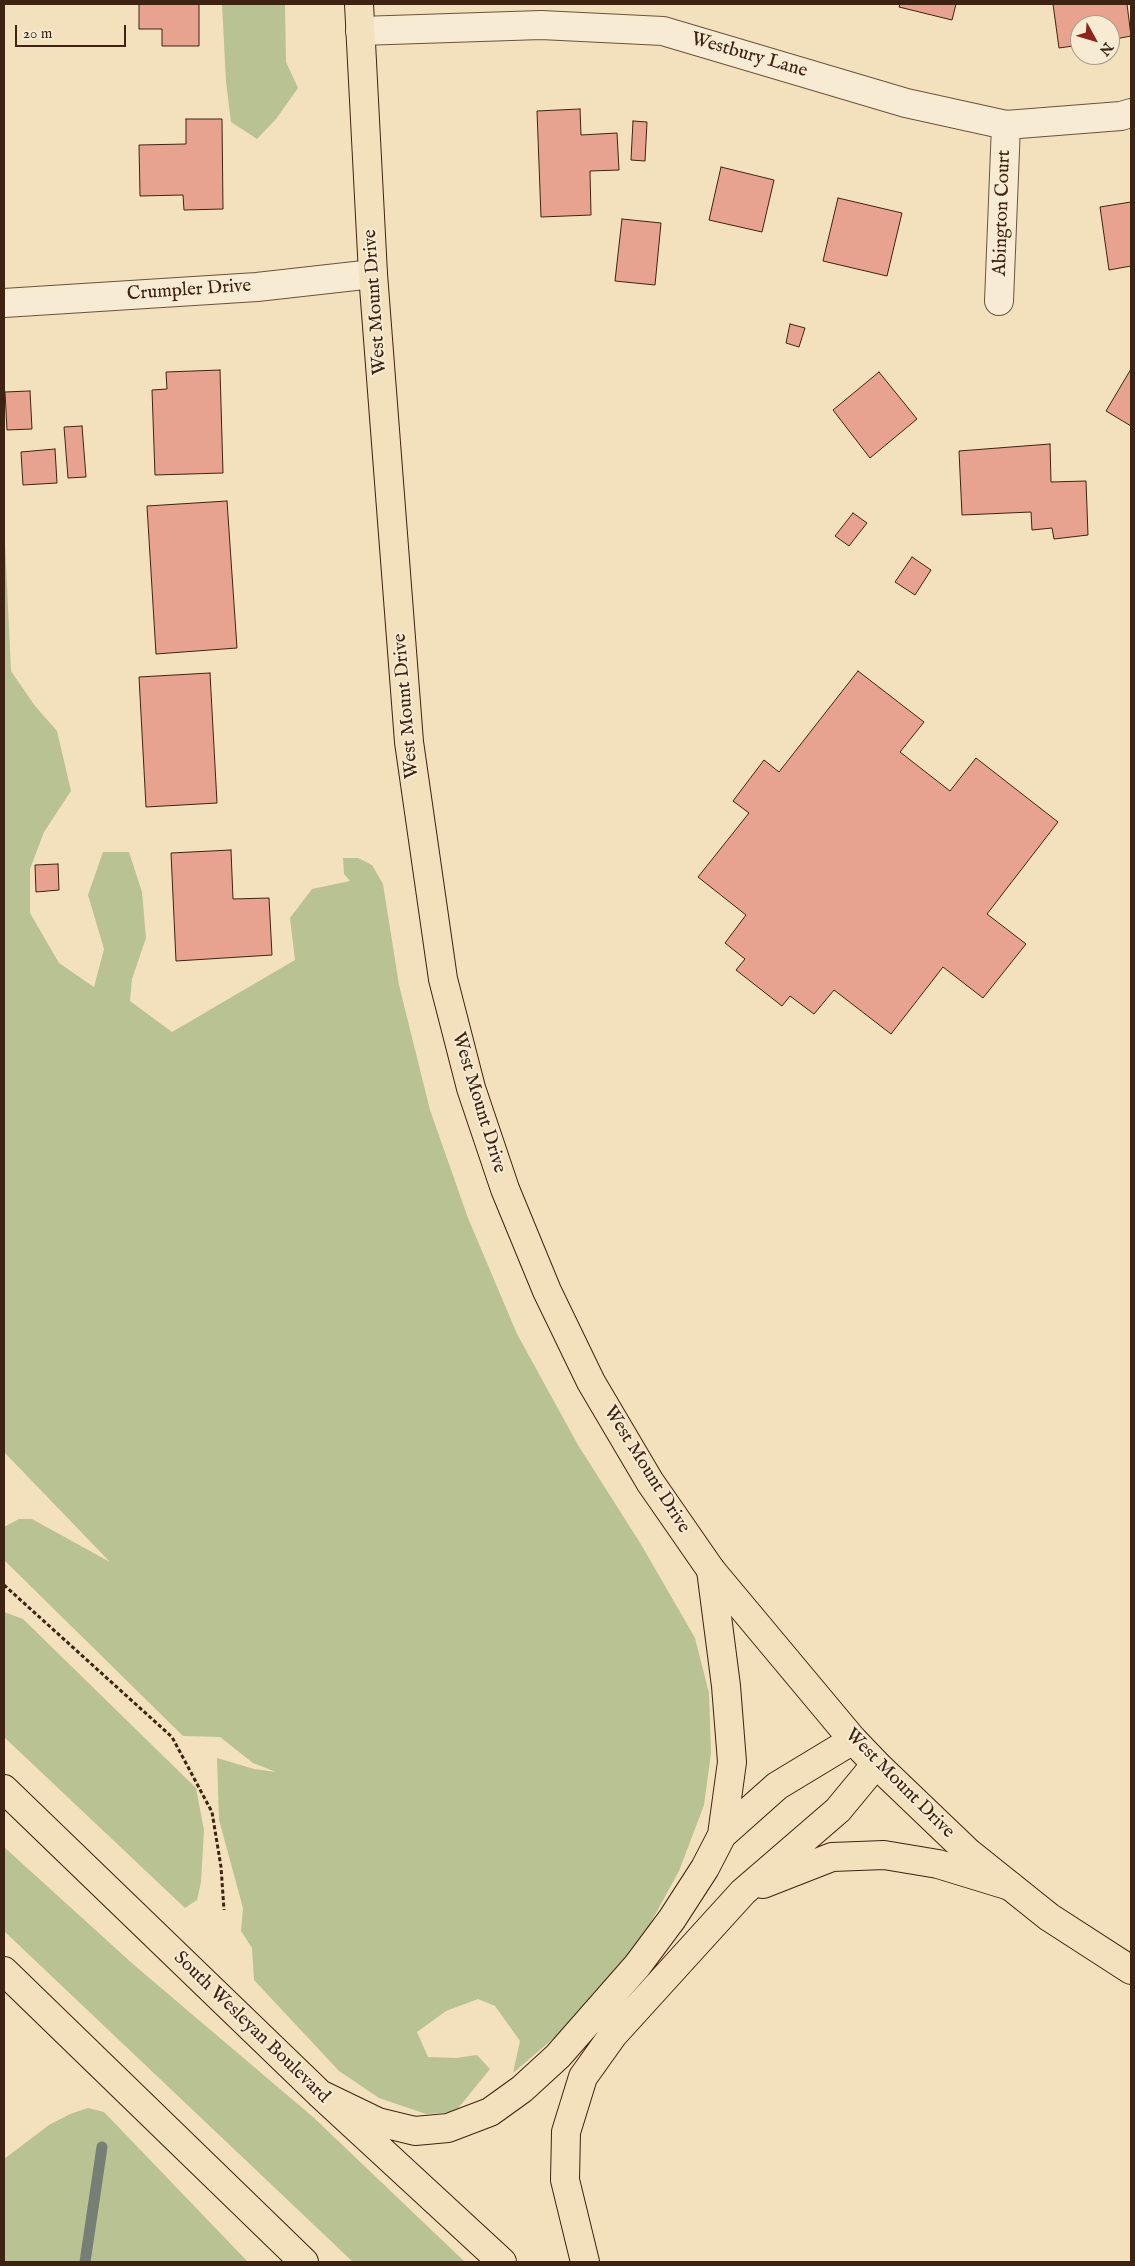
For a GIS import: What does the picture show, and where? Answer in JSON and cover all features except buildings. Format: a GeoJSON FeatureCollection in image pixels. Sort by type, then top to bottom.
{"type":"FeatureCollection","features":[{"type":"Feature","properties":{"kind":"main road","name":"West Mount Drive"},"geometry":{"type":"LineString","coordinates":[[359,4],[373,274],[409,742],[443,979],[471,1088],[505,1189],[548,1291],[601,1398],[650,1482],[711,1570],[853,1740],[969,1853],[1049,1918],[1131,1970]]}},
{"type":"Feature","properties":{"kind":"main road"},"geometry":{"type":"LineString","coordinates":[[320,2094],[378,2122],[414,2131],[448,2128],[490,2112],[522,2089],[558,2056],[637,1966],[672,1919],[705,1868],[722,1835],[732,1762],[726,1686],[711,1570]]}},
{"type":"Feature","properties":{"kind":"main road"},"geometry":{"type":"LineString","coordinates":[[722,1835],[777,1786],[853,1740]]}},
{"type":"Feature","properties":{"kind":"main road"},"geometry":{"type":"LineString","coordinates":[[586,2262],[565,2180],[566,2132],[583,2077],[613,2035],[743,1892],[838,1810],[876,1764]]}},
{"type":"Feature","properties":{"kind":"main road","name":"South Wesleyan Boulevard"},"geometry":{"type":"LineString","coordinates":[[4,1789],[320,2094],[502,2262]]}},
{"type":"Feature","properties":{"kind":"main road"},"geometry":{"type":"LineString","coordinates":[[743,1892],[832,1857],[884,1855],[938,1864],[1010,1886]]}},
{"type":"Feature","properties":{"kind":"main road"},"geometry":{"type":"LineString","coordinates":[[4,1971],[304,2262]]}},
{"type":"Feature","properties":{"kind":"street","name":"Westbury Lane"},"geometry":{"type":"LineString","coordinates":[[360,31],[541,26],[663,31],[906,103],[1006,125],[1121,116],[1131,112]]}},
{"type":"Feature","properties":{"kind":"street","name":"Abington Court"},"geometry":{"type":"LineString","coordinates":[[999,302],[1006,125]]}},
{"type":"Feature","properties":{"kind":"street","name":"Crumpler Drive"},"geometry":{"type":"LineString","coordinates":[[4,303],[257,287],[373,274]]}},
{"type":"Feature","properties":{"kind":"path"},"geometry":{"type":"LineString","coordinates":[[4,1585],[172,1737],[212,1812],[221,1867],[224,1910]]}},
{"type":"Feature","properties":{"kind":"green space"},"geometry":{"type":"Polygon","coordinates":[[[222,4],[285,4],[286,62],[298,88],[276,119],[257,139],[231,122],[226,82],[222,4]]]}},
{"type":"Feature","properties":{"kind":"green space"},"geometry":{"type":"Polygon","coordinates":[[[4,522],[11,671],[35,706],[57,731],[71,791],[44,832],[30,869],[30,913],[59,963],[94,987],[104,949],[88,895],[103,852],[129,852],[142,892],[146,938],[132,979],[130,1001],[172,1032],[295,960],[290,918],[312,889],[350,881],[344,874],[343,858],[358,858],[372,865],[383,884],[399,985],[430,1110],[468,1218],[517,1334],[578,1445],[642,1546],[695,1638],[709,1693],[711,1753],[704,1805],[679,1871],[645,1933],[609,1979],[569,2025],[513,2073],[520,2041],[495,2006],[478,1999],[446,2011],[417,2032],[428,2057],[456,2058],[477,2055],[490,2069],[455,2112],[426,2114],[379,2098],[339,2071],[254,1980],[252,1948],[241,1931],[243,1908],[219,1820],[217,1758],[254,1769],[276,1772],[253,1763],[220,1737],[183,1736],[4,1560],[4,1527],[19,1519],[32,1519],[110,1562],[4,1452],[4,522]]]}},
{"type":"Feature","properties":{"kind":"green space"},"geometry":{"type":"Polygon","coordinates":[[[4,1612],[23,1619],[196,1788],[204,1830],[201,1882],[197,1900],[185,1908],[4,1737],[4,1612]]]}},
{"type":"Feature","properties":{"kind":"green space"},"geometry":{"type":"Polygon","coordinates":[[[4,1847],[134,1965],[313,2117],[465,2262],[353,2262],[4,1931],[4,1847]]]}},
{"type":"Feature","properties":{"kind":"green space"},"geometry":{"type":"Polygon","coordinates":[[[88,2108],[104,2112],[248,2262],[4,2262],[4,2159],[49,2125],[70,2114],[88,2108]]]}},
{"type":"Feature","properties":{"kind":"waterway"},"geometry":{"type":"LineString","coordinates":[[85,2262],[102,2147]]}}]}
